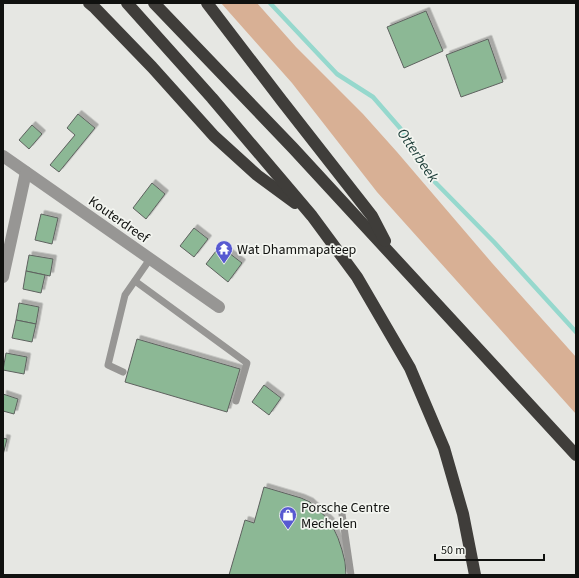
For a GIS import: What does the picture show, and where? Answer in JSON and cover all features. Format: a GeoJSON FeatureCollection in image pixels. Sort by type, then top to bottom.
{"type":"FeatureCollection","features":[{"type":"Feature","properties":{"kind":"highway"},"geometry":{"type":"LineString","coordinates":[[89,3],[152,67],[214,136],[257,175],[312,216]]}},
{"type":"Feature","properties":{"kind":"highway"},"geometry":{"type":"LineString","coordinates":[[127,3],[212,98],[312,216],[357,277],[410,368],[444,448],[463,514],[475,575]]}},
{"type":"Feature","properties":{"kind":"highway"},"geometry":{"type":"LineString","coordinates":[[154,3],[293,148],[576,455]]}},
{"type":"Feature","properties":{"kind":"highway"},"geometry":{"type":"LineString","coordinates":[[207,3],[286,107],[372,216],[391,255]]}},
{"type":"Feature","properties":{"kind":"street","name":"Kouterdreef"},"geometry":{"type":"LineString","coordinates":[[3,156],[219,307]]}},
{"type":"Feature","properties":{"kind":"street"},"geometry":{"type":"LineString","coordinates":[[3,277],[26,172]]}},
{"type":"Feature","properties":{"kind":"lane"},"geometry":{"type":"LineString","coordinates":[[123,372],[108,365],[125,295],[150,259]]}},
{"type":"Feature","properties":{"kind":"lane"},"geometry":{"type":"LineString","coordinates":[[135,281],[247,363],[236,401]]}},
{"type":"Feature","properties":{"kind":"lane"},"geometry":{"type":"LineString","coordinates":[[342,514],[351,575]]}},
{"type":"Feature","properties":{"kind":"shaded area"},"geometry":{"type":"Polygon","coordinates":[[[221,3],[257,3],[296,47],[363,114],[492,263],[576,357],[576,414],[377,192],[292,83],[221,3]]]}},
{"type":"Feature","properties":{"kind":"building"},"geometry":{"type":"Polygon","coordinates":[[[426,11],[443,51],[404,68],[387,27],[426,11]]]}},
{"type":"Feature","properties":{"kind":"building"},"geometry":{"type":"Polygon","coordinates":[[[488,39],[503,82],[461,97],[446,55],[488,39]]]}},
{"type":"Feature","properties":{"kind":"building"},"geometry":{"type":"Polygon","coordinates":[[[78,114],[95,128],[59,172],[50,165],[75,135],[67,128],[78,114]]]}},
{"type":"Feature","properties":{"kind":"building"},"geometry":{"type":"Polygon","coordinates":[[[32,125],[42,134],[29,149],[19,140],[32,125]]]}},
{"type":"Feature","properties":{"kind":"building"},"geometry":{"type":"Polygon","coordinates":[[[152,183],[165,194],[146,219],[133,208],[152,183]]]}},
{"type":"Feature","properties":{"kind":"building"},"geometry":{"type":"Polygon","coordinates":[[[41,214],[58,218],[52,244],[35,240],[41,214]]]}},
{"type":"Feature","properties":{"kind":"building"},"geometry":{"type":"Polygon","coordinates":[[[194,228],[208,239],[194,257],[180,246],[194,228]]]}},
{"type":"Feature","properties":{"kind":"building","name":"Wat Dhammapateep"},"geometry":{"type":"Polygon","coordinates":[[[220,246],[242,263],[228,282],[206,264],[220,246]]]}},
{"type":"Feature","properties":{"kind":"building"},"geometry":{"type":"Polygon","coordinates":[[[29,255],[53,259],[50,276],[26,271],[29,255]]]}},
{"type":"Feature","properties":{"kind":"building"},"geometry":{"type":"Polygon","coordinates":[[[26,271],[45,275],[41,293],[23,289],[26,271]]]}},
{"type":"Feature","properties":{"kind":"building"},"geometry":{"type":"Polygon","coordinates":[[[19,303],[39,307],[36,324],[16,320],[19,303]]]}},
{"type":"Feature","properties":{"kind":"building"},"geometry":{"type":"Polygon","coordinates":[[[16,320],[36,324],[32,342],[12,338],[16,320]]]}},
{"type":"Feature","properties":{"kind":"building"},"geometry":{"type":"Polygon","coordinates":[[[137,339],[240,369],[227,412],[125,382],[137,339]]]}},
{"type":"Feature","properties":{"kind":"building"},"geometry":{"type":"Polygon","coordinates":[[[6,353],[27,357],[24,374],[3,370],[6,353]]]}},
{"type":"Feature","properties":{"kind":"building"},"geometry":{"type":"Polygon","coordinates":[[[264,385],[281,398],[269,415],[252,402],[264,385]]]}},
{"type":"Feature","properties":{"kind":"building"},"geometry":{"type":"Polygon","coordinates":[[[3,394],[18,399],[14,414],[3,411],[3,394]]]}},
{"type":"Feature","properties":{"kind":"building"},"geometry":{"type":"Polygon","coordinates":[[[3,438],[7,439],[3,455],[3,438]]]}},
{"type":"Feature","properties":{"kind":"building","name":"Porsche Centre Mechelen"},"geometry":{"type":"Polygon","coordinates":[[[264,487],[310,502],[330,521],[342,550],[346,575],[229,575],[245,520],[254,523],[264,487]]]}},
{"type":"Feature","properties":{"kind":"waterway","name":"Otterbeek"},"geometry":{"type":"LineString","coordinates":[[270,3],[337,74],[373,97],[400,128],[429,176],[494,242],[576,332]]}},
{"type":"Feature","properties":{"kind":"place","name":"Wat Dhammapateep"},"geometry":{"type":"Point","coordinates":[224,264]}},
{"type":"Feature","properties":{"kind":"place","name":"Porsche Centre Mechelen"},"geometry":{"type":"Point","coordinates":[288,530]}}]}
